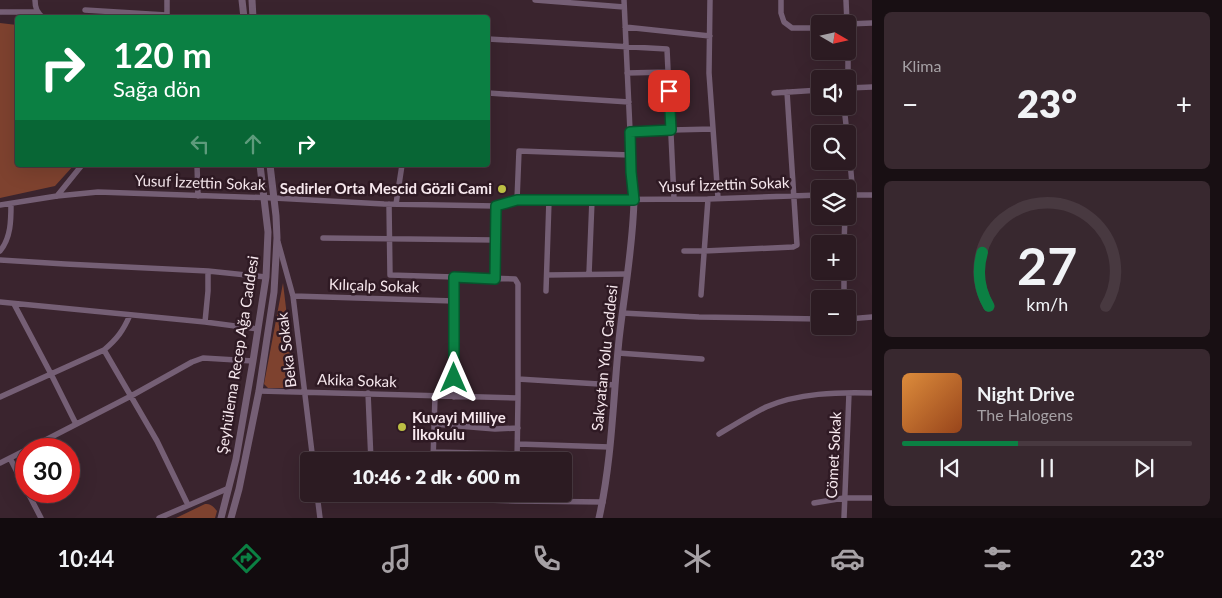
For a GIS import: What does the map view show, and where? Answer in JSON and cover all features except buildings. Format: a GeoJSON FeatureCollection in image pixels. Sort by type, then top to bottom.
{"type":"FeatureCollection","features":[{"type":"Feature","properties":{"kind":"street"},"geometry":{"type":"LineString","coordinates":[[35,0],[35,7],[41,15]]}},
{"type":"Feature","properties":{"kind":"street"},"geometry":{"type":"LineString","coordinates":[[167,0],[167,15]]}},
{"type":"Feature","properties":{"kind":"street"},"geometry":{"type":"LineString","coordinates":[[242,0],[244,15]]}},
{"type":"Feature","properties":{"kind":"street"},"geometry":{"type":"LineString","coordinates":[[252,0],[254,15]]}},
{"type":"Feature","properties":{"kind":"street"},"geometry":{"type":"LineString","coordinates":[[535,0],[624,7]]}},
{"type":"Feature","properties":{"kind":"street"},"geometry":{"type":"LineString","coordinates":[[624,0],[630,155],[634,200]]}},
{"type":"Feature","properties":{"kind":"street"},"geometry":{"type":"LineString","coordinates":[[710,0],[709,73],[718,198]]}},
{"type":"Feature","properties":{"kind":"street"},"geometry":{"type":"LineString","coordinates":[[781,0],[781,13],[784,22],[792,28],[811,28]]}},
{"type":"Feature","properties":{"kind":"street"},"geometry":{"type":"LineString","coordinates":[[846,0],[847,15]]}},
{"type":"Feature","properties":{"kind":"street"},"geometry":{"type":"LineString","coordinates":[[85,10],[153,15]]}},
{"type":"Feature","properties":{"kind":"street"},"geometry":{"type":"LineString","coordinates":[[0,12],[38,12]]}},
{"type":"Feature","properties":{"kind":"street"},"geometry":{"type":"LineString","coordinates":[[856,24],[872,23]]}},
{"type":"Feature","properties":{"kind":"street"},"geometry":{"type":"LineString","coordinates":[[625,26],[710,36]]}},
{"type":"Feature","properties":{"kind":"street"},"geometry":{"type":"LineString","coordinates":[[490,39],[667,49],[674,199]]}},
{"type":"Feature","properties":{"kind":"street"},"geometry":{"type":"LineString","coordinates":[[627,73],[668,72]]}},
{"type":"Feature","properties":{"kind":"street"},"geometry":{"type":"LineString","coordinates":[[856,87],[872,86]]}},
{"type":"Feature","properties":{"kind":"street"},"geometry":{"type":"LineString","coordinates":[[774,93],[811,91]]}},
{"type":"Feature","properties":{"kind":"street"},"geometry":{"type":"LineString","coordinates":[[684,251],[793,247],[797,245],[787,92]]}},
{"type":"Feature","properties":{"kind":"street"},"geometry":{"type":"LineString","coordinates":[[490,93],[629,102]]}},
{"type":"Feature","properties":{"kind":"street"},"geometry":{"type":"LineString","coordinates":[[630,132],[713,129]]}},
{"type":"Feature","properties":{"kind":"street"},"geometry":{"type":"LineString","coordinates":[[517,200],[519,151],[630,155]]}},
{"type":"Feature","properties":{"kind":"street"},"geometry":{"type":"LineString","coordinates":[[57,196],[80,167]]}},
{"type":"Feature","properties":{"kind":"street"},"geometry":{"type":"LineString","coordinates":[[196,167],[198,196]]}},
{"type":"Feature","properties":{"kind":"street","name":"Şeyhülema Recep Ağa Caddesi"},"geometry":{"type":"LineString","coordinates":[[222,518],[236,459],[266,277],[268,232],[260,167]]}},
{"type":"Feature","properties":{"kind":"street","name":"Şeyhülema Recep Ağa Caddesi"},"geometry":{"type":"LineString","coordinates":[[230,518],[239,489],[259,391],[274,292],[277,238],[270,167]]}},
{"type":"Feature","properties":{"kind":"street"},"geometry":{"type":"LineString","coordinates":[[396,204],[402,167]]}},
{"type":"Feature","properties":{"kind":"street","name":"Yusuf İzzettin Sokak"},"geometry":{"type":"LineString","coordinates":[[0,205],[98,192],[389,204],[496,206],[517,200],[708,199],[811,195]]}},
{"type":"Feature","properties":{"kind":"street"},"geometry":{"type":"LineString","coordinates":[[856,195],[872,195]]}},
{"type":"Feature","properties":{"kind":"street"},"geometry":{"type":"LineString","coordinates":[[701,295],[708,199]]}},
{"type":"Feature","properties":{"kind":"street"},"geometry":{"type":"LineString","coordinates":[[546,291],[549,200]]}},
{"type":"Feature","properties":{"kind":"street"},"geometry":{"type":"LineString","coordinates":[[589,274],[592,200]]}},
{"type":"Feature","properties":{"kind":"street","name":"Sakyatan Yolu Caddesi"},"geometry":{"type":"LineString","coordinates":[[599,518],[603,502],[610,447],[634,200]]}},
{"type":"Feature","properties":{"kind":"street"},"geometry":{"type":"LineString","coordinates":[[0,251],[5,245],[11,224],[11,204]]}},
{"type":"Feature","properties":{"kind":"street"},"geometry":{"type":"LineString","coordinates":[[389,204],[390,274],[515,279],[518,284],[517,452]]}},
{"type":"Feature","properties":{"kind":"street"},"geometry":{"type":"LineString","coordinates":[[495,279],[496,206]]}},
{"type":"Feature","properties":{"kind":"street","name":"Beka Sokak"},"geometry":{"type":"LineString","coordinates":[[277,238],[293,296],[312,452]]}},
{"type":"Feature","properties":{"kind":"street"},"geometry":{"type":"LineString","coordinates":[[323,238],[495,240]]}},
{"type":"Feature","properties":{"kind":"street"},"geometry":{"type":"LineString","coordinates":[[0,260],[208,271],[266,277]]}},
{"type":"Feature","properties":{"kind":"street"},"geometry":{"type":"LineString","coordinates":[[205,322],[208,271]]}},
{"type":"Feature","properties":{"kind":"street"},"geometry":{"type":"LineString","coordinates":[[547,275],[627,274]]}},
{"type":"Feature","properties":{"kind":"street"},"geometry":{"type":"LineString","coordinates":[[454,277],[454,396]]}},
{"type":"Feature","properties":{"kind":"street","name":"Kılıçalp Sokak"},"geometry":{"type":"LineString","coordinates":[[293,296],[454,302]]}},
{"type":"Feature","properties":{"kind":"street"},"geometry":{"type":"LineString","coordinates":[[0,302],[258,329]]}},
{"type":"Feature","properties":{"kind":"street"},"geometry":{"type":"LineString","coordinates":[[14,304],[76,424]]}},
{"type":"Feature","properties":{"kind":"street"},"geometry":{"type":"LineString","coordinates":[[622,313],[699,317],[811,319]]}},
{"type":"Feature","properties":{"kind":"street"},"geometry":{"type":"LineString","coordinates":[[0,397],[104,350],[115,342],[130,315]]}},
{"type":"Feature","properties":{"kind":"street"},"geometry":{"type":"LineString","coordinates":[[856,318],[872,317]]}},
{"type":"Feature","properties":{"kind":"street"},"geometry":{"type":"LineString","coordinates":[[104,350],[156,441],[188,505]]}},
{"type":"Feature","properties":{"kind":"street"},"geometry":{"type":"LineString","coordinates":[[618,353],[702,359]]}},
{"type":"Feature","properties":{"kind":"street"},"geometry":{"type":"LineString","coordinates":[[49,438],[192,362],[203,358],[253,361]]}},
{"type":"Feature","properties":{"kind":"street"},"geometry":{"type":"LineString","coordinates":[[518,379],[615,385]]}},
{"type":"Feature","properties":{"kind":"street","name":"Akika Sokak"},"geometry":{"type":"LineString","coordinates":[[259,391],[518,398]]}},
{"type":"Feature","properties":{"kind":"street"},"geometry":{"type":"LineString","coordinates":[[368,393],[371,452]]}},
{"type":"Feature","properties":{"kind":"street","name":"Cömet Sokak"},"geometry":{"type":"LineString","coordinates":[[844,518],[849,393]]}},
{"type":"Feature","properties":{"kind":"street"},"geometry":{"type":"LineString","coordinates":[[719,434],[767,407],[798,398],[820,394],[872,393]]}},
{"type":"Feature","properties":{"kind":"street"},"geometry":{"type":"LineString","coordinates":[[433,452],[434,396]]}},
{"type":"Feature","properties":{"kind":"street"},"geometry":{"type":"LineString","coordinates":[[434,424],[518,428]]}},
{"type":"Feature","properties":{"kind":"street"},"geometry":{"type":"LineString","coordinates":[[518,444],[610,447]]}},
{"type":"Feature","properties":{"kind":"street"},"geometry":{"type":"LineString","coordinates":[[0,463],[15,455]]}},
{"type":"Feature","properties":{"kind":"street"},"geometry":{"type":"LineString","coordinates":[[10,458],[15,468]]}},
{"type":"Feature","properties":{"kind":"street"},"geometry":{"type":"LineString","coordinates":[[159,518],[230,488]]}},
{"type":"Feature","properties":{"kind":"street"},"geometry":{"type":"LineString","coordinates":[[814,503],[844,498],[872,498]]}},
{"type":"Feature","properties":{"kind":"street"},"geometry":{"type":"LineString","coordinates":[[318,502],[320,518]]}},
{"type":"Feature","properties":{"kind":"street"},"geometry":{"type":"LineString","coordinates":[[572,502],[603,502]]}},
{"type":"Feature","properties":{"kind":"street"},"geometry":{"type":"LineString","coordinates":[[33,503],[41,518]]}},
{"type":"Feature","properties":{"kind":"shaded area"},"geometry":{"type":"Polygon","coordinates":[[[0,23],[15,25],[15,167],[72,167],[55,186],[0,198],[0,23]]]}},
{"type":"Feature","properties":{"kind":"shaded area"},"geometry":{"type":"Polygon","coordinates":[[[283,283],[295,383],[293,388],[268,388],[264,384],[283,283]]]}},
{"type":"Feature","properties":{"kind":"shaded area"},"geometry":{"type":"Polygon","coordinates":[[[205,504],[209,504],[217,511],[215,518],[176,518],[205,504]]]}},
{"type":"Feature","properties":{"kind":"place","name":"Sedirler Orta Mescid Gözli Cami"},"geometry":{"type":"Point","coordinates":[502,189]}},
{"type":"Feature","properties":{"kind":"place","name":"Kuvayi Milliye İlkokulu"},"geometry":{"type":"Point","coordinates":[402,427]}},
{"type":"Feature","properties":{"kind":"route"},"geometry":{"type":"LineString","coordinates":[[454,378],[454,277],[495,279],[496,206],[517,200],[634,200],[630,132],[671,130],[669,91]]}}]}
